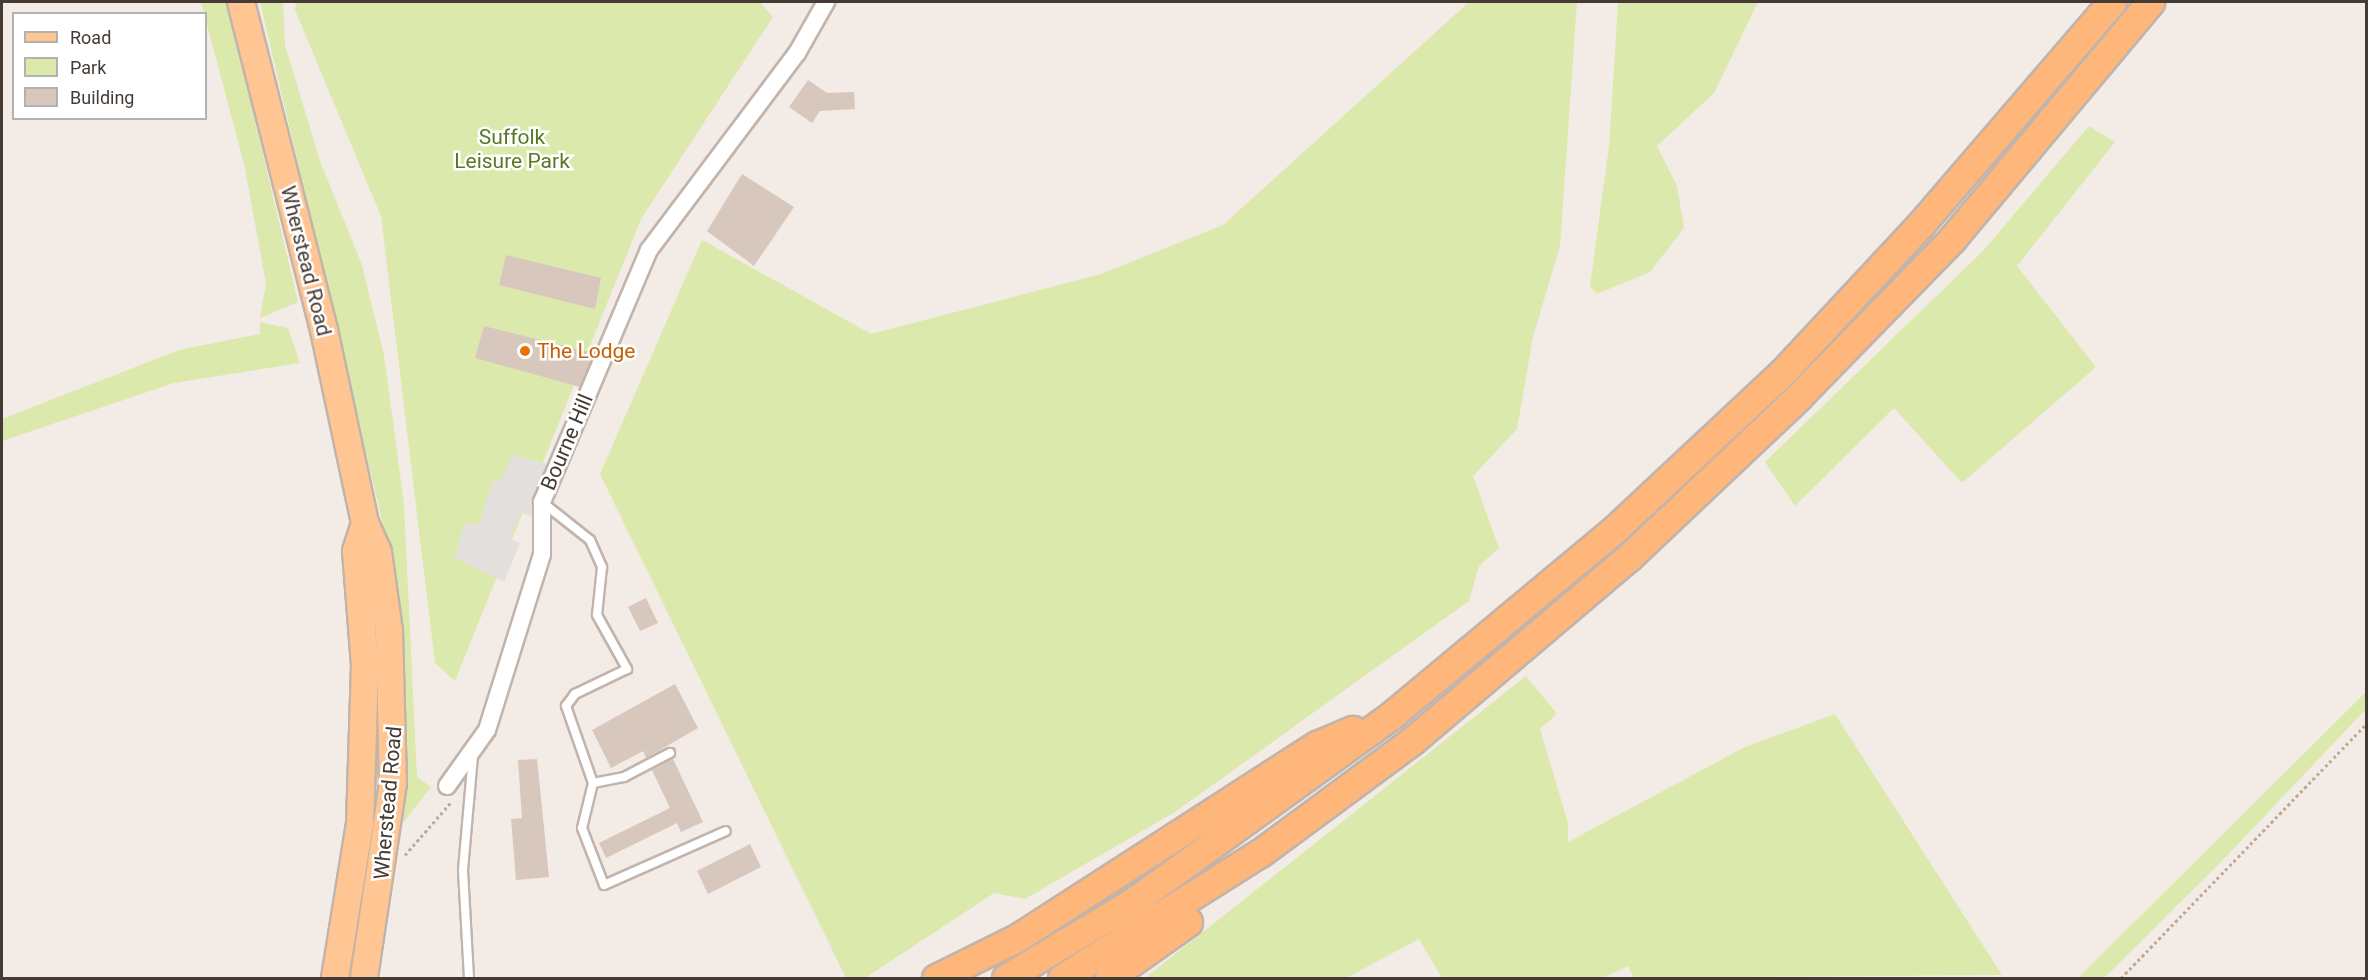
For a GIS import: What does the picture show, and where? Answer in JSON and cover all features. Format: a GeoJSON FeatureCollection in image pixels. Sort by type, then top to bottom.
{"type":"FeatureCollection","features":[{"type":"Feature","properties":{"kind":"highway"},"geometry":{"type":"LineString","coordinates":[[1005,978],[1134,901],[1393,714],[1613,531],[1781,374],[1920,225],[2112,2]]}},
{"type":"Feature","properties":{"kind":"highway"},"geometry":{"type":"LineString","coordinates":[[1062,978],[1260,853],[1440,717],[1629,557],[1798,397],[1952,239],[2150,2]]}},
{"type":"Feature","properties":{"kind":"highway"},"geometry":{"type":"LineString","coordinates":[[936,978],[1017,938],[1317,745],[1393,714]]}},
{"type":"Feature","properties":{"kind":"highway"},"geometry":{"type":"LineString","coordinates":[[1108,978],[1219,900],[1260,853]]}},
{"type":"Feature","properties":{"kind":"main road","name":"Wherstead Road"},"geometry":{"type":"LineString","coordinates":[[241,2],[324,330],[365,522],[378,552],[395,717],[388,837],[364,978]]}},
{"type":"Feature","properties":{"kind":"main road","name":"Wherstead Road"},"geometry":{"type":"LineString","coordinates":[[334,978],[360,824],[365,665],[356,551],[365,522]]}},
{"type":"Feature","properties":{"kind":"street","name":"Bourne Hill"},"geometry":{"type":"LineString","coordinates":[[447,786],[487,730],[542,554],[542,502],[649,250],[797,53],[826,2]]}},
{"type":"Feature","properties":{"kind":"lane"},"geometry":{"type":"LineString","coordinates":[[542,502],[590,540],[602,567],[597,615],[627,669],[575,694],[566,706],[593,783],[582,828],[604,885],[726,831]]}},
{"type":"Feature","properties":{"kind":"lane"},"geometry":{"type":"LineString","coordinates":[[469,978],[463,870],[474,749]]}},
{"type":"Feature","properties":{"kind":"lane"},"geometry":{"type":"LineString","coordinates":[[593,783],[624,777],[670,753]]}},
{"type":"Feature","properties":{"kind":"path"},"geometry":{"type":"LineString","coordinates":[[2121,978],[2367,724]]}},
{"type":"Feature","properties":{"kind":"green space"},"geometry":{"type":"Polygon","coordinates":[[[201,2],[227,2],[298,302],[260,318],[266,283],[244,164],[207,25],[207,12],[204,12],[201,2]]]}},
{"type":"Feature","properties":{"kind":"green space"},"geometry":{"type":"Polygon","coordinates":[[[260,2],[283,2],[285,45],[320,161],[362,265],[384,355],[404,504],[417,777],[431,787],[402,824],[402,719],[384,529],[260,2]]]}},
{"type":"Feature","properties":{"kind":"green space","name":"Suffolk Leisure Park"},"geometry":{"type":"Polygon","coordinates":[[[296,2],[760,2],[773,17],[641,219],[455,681],[435,663],[381,216],[295,10],[296,2]]]}},
{"type":"Feature","properties":{"kind":"green space"},"geometry":{"type":"Polygon","coordinates":[[[1469,2],[1577,2],[1560,246],[1533,337],[1517,429],[1473,476],[1499,548],[1479,566],[1469,601],[1175,812],[1025,899],[994,893],[865,978],[846,978],[600,474],[702,240],[871,334],[1101,274],[1223,225],[1469,2]]]}},
{"type":"Feature","properties":{"kind":"green space"},"geometry":{"type":"Polygon","coordinates":[[[1618,2],[1758,2],[1714,93],[1657,146],[1677,186],[1684,228],[1650,272],[1597,294],[1590,286],[1609,146],[1618,2]]]}},
{"type":"Feature","properties":{"kind":"green space"},"geometry":{"type":"Polygon","coordinates":[[[2089,126],[2115,142],[2017,266],[2096,367],[1962,483],[1894,408],[1795,506],[1765,462],[1983,251],[2089,126]]]}},
{"type":"Feature","properties":{"kind":"green space"},"geometry":{"type":"Polygon","coordinates":[[[260,322],[288,328],[300,363],[174,383],[2,441],[2,419],[179,350],[260,334],[260,322]]]}},
{"type":"Feature","properties":{"kind":"green space"},"geometry":{"type":"Polygon","coordinates":[[[1526,676],[1557,714],[1540,729],[1568,823],[1568,842],[1743,748],[1835,714],[2002,975],[1634,978],[1628,966],[1603,978],[1442,978],[1419,939],[1346,978],[1145,978],[1526,676]]]}},
{"type":"Feature","properties":{"kind":"green space"},"geometry":{"type":"Polygon","coordinates":[[[2366,692],[2366,709],[2221,862],[2104,978],[2078,978],[2366,692]]]}},
{"type":"Feature","properties":{"kind":"shaded area"},"geometry":{"type":"Polygon","coordinates":[[[513,455],[551,465],[535,518],[521,512],[510,539],[520,543],[504,582],[455,558],[464,523],[479,525],[492,482],[501,480],[513,455]]]}},
{"type":"Feature","properties":{"kind":"building"},"geometry":{"type":"Polygon","coordinates":[[[808,80],[827,93],[854,92],[855,109],[820,111],[812,123],[789,107],[808,80]]]}},
{"type":"Feature","properties":{"kind":"building"},"geometry":{"type":"Polygon","coordinates":[[[742,174],[794,207],[754,266],[707,231],[742,174]]]}},
{"type":"Feature","properties":{"kind":"building"},"geometry":{"type":"Polygon","coordinates":[[[506,255],[601,278],[595,309],[499,285],[506,255]]]}},
{"type":"Feature","properties":{"kind":"building"},"geometry":{"type":"Polygon","coordinates":[[[484,326],[594,353],[580,387],[475,358],[484,326]]]}},
{"type":"Feature","properties":{"kind":"building"},"geometry":{"type":"Polygon","coordinates":[[[646,598],[658,623],[640,631],[628,607],[646,598]]]}},
{"type":"Feature","properties":{"kind":"building"},"geometry":{"type":"Polygon","coordinates":[[[675,684],[698,728],[646,758],[643,751],[611,768],[592,730],[675,684]]]}},
{"type":"Feature","properties":{"kind":"building"},"geometry":{"type":"Polygon","coordinates":[[[537,759],[549,877],[516,880],[511,819],[522,818],[518,760],[537,759]]]}},
{"type":"Feature","properties":{"kind":"building"},"geometry":{"type":"Polygon","coordinates":[[[673,759],[703,822],[681,832],[677,823],[606,858],[599,843],[670,808],[652,770],[673,759]]]}},
{"type":"Feature","properties":{"kind":"building"},"geometry":{"type":"Polygon","coordinates":[[[750,844],[761,867],[708,894],[697,871],[750,844]]]}},
{"type":"Feature","properties":{"kind":"place","name":"The Lodge"},"geometry":{"type":"Point","coordinates":[525,351]}}]}
